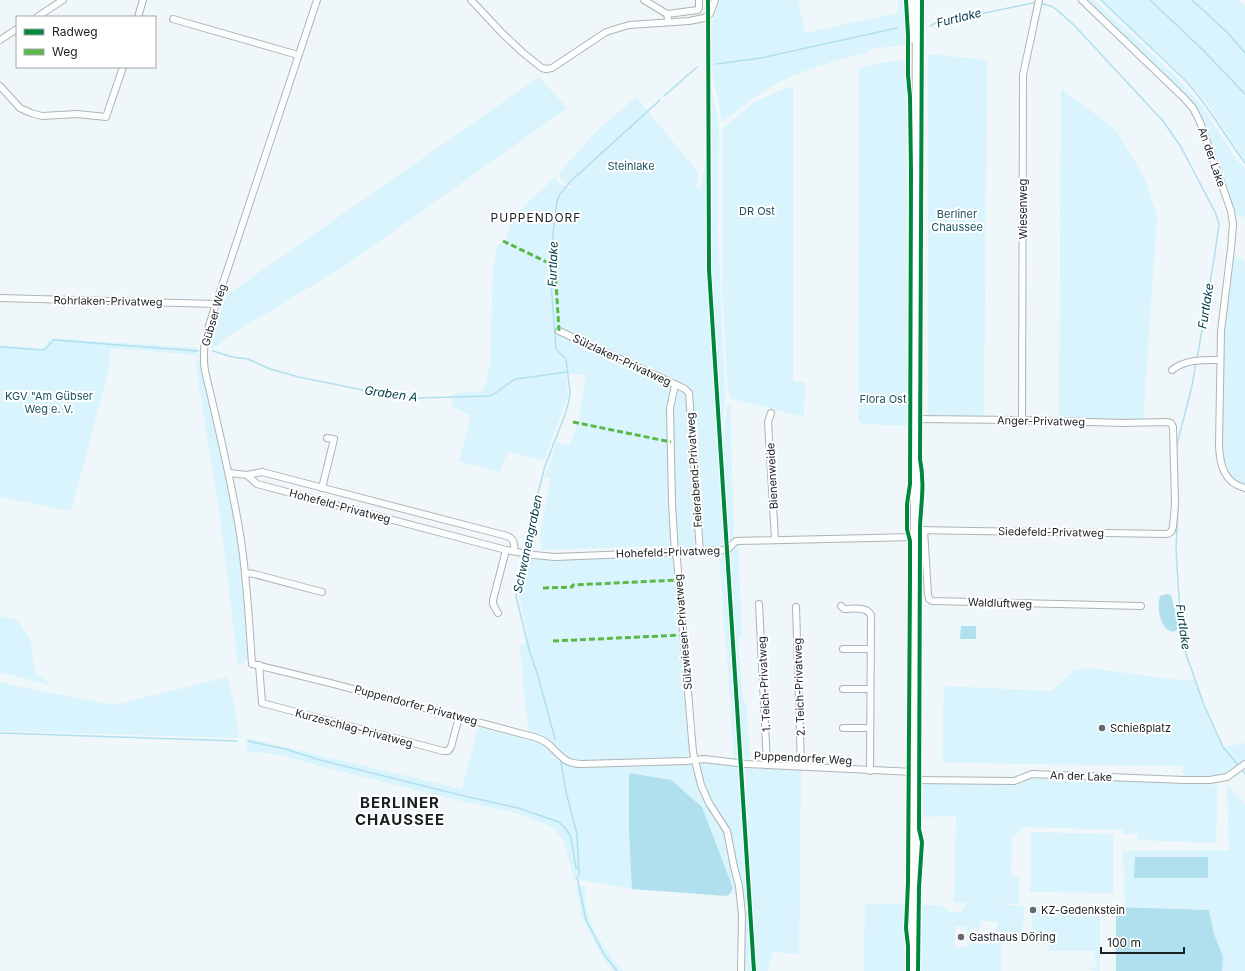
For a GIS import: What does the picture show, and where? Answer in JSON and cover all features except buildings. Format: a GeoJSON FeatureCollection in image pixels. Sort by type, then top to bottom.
{"type":"FeatureCollection","features":[{"type":"Feature","properties":{"kind":"main road"},"geometry":{"type":"LineString","coordinates":[[910,0],[912,79],[916,97]]}},
{"type":"Feature","properties":{"kind":"main road"},"geometry":{"type":"LineString","coordinates":[[914,971],[914,776],[918,532],[915,419],[916,97],[918,0]]}},
{"type":"Feature","properties":{"kind":"street"},"geometry":{"type":"LineString","coordinates":[[38,16],[64,0]]}},
{"type":"Feature","properties":{"kind":"street"},"geometry":{"type":"LineString","coordinates":[[138,16],[143,0]]}},
{"type":"Feature","properties":{"kind":"street","name":"Gübser Weg"},"geometry":{"type":"LineString","coordinates":[[255,664],[245,573],[229,473],[203,358],[204,345],[216,304],[317,0]]}},
{"type":"Feature","properties":{"kind":"street"},"geometry":{"type":"LineString","coordinates":[[471,0],[522,52],[539,66],[546,69],[552,68],[599,36],[615,28],[634,24],[706,18],[711,12],[715,0]]}},
{"type":"Feature","properties":{"kind":"street"},"geometry":{"type":"LineString","coordinates":[[644,0],[667,14],[698,10],[699,0]]}},
{"type":"Feature","properties":{"kind":"street","name":"An der Lake"},"geometry":{"type":"LineString","coordinates":[[1082,0],[1183,97],[1196,112],[1231,211],[1231,249],[1222,317],[1219,446],[1225,474],[1236,485],[1245,488]]}},
{"type":"Feature","properties":{"kind":"street","name":"Wiesenweg"},"geometry":{"type":"LineString","coordinates":[[1022,420],[1023,80],[1024,64],[1038,3]]}},
{"type":"Feature","properties":{"kind":"street"},"geometry":{"type":"LineString","coordinates":[[667,14],[668,22]]}},
{"type":"Feature","properties":{"kind":"street"},"geometry":{"type":"LineString","coordinates":[[173,19],[298,55]]}},
{"type":"Feature","properties":{"kind":"street"},"geometry":{"type":"LineString","coordinates":[[0,40],[16,30]]}},
{"type":"Feature","properties":{"kind":"street"},"geometry":{"type":"LineString","coordinates":[[0,86],[20,108],[31,113],[42,116],[77,114],[106,117],[123,68]]}},
{"type":"Feature","properties":{"kind":"street","name":"Rohrlaken-Privatweg"},"geometry":{"type":"LineString","coordinates":[[0,298],[216,304]]}},
{"type":"Feature","properties":{"kind":"street","name":"Sülzlaken-Privatweg"},"geometry":{"type":"LineString","coordinates":[[559,331],[685,389]]}},
{"type":"Feature","properties":{"kind":"street"},"geometry":{"type":"LineString","coordinates":[[1172,370],[1183,363],[1200,360],[1220,360]]}},
{"type":"Feature","properties":{"kind":"street","name":"Sülzwiesen-Privatweg"},"geometry":{"type":"LineString","coordinates":[[675,385],[670,408],[672,497],[675,553],[677,559],[691,732],[695,760],[701,785],[709,803],[727,831],[739,886],[742,915],[741,971]]}},
{"type":"Feature","properties":{"kind":"street","name":"Feierabend-Privatweg"},"geometry":{"type":"LineString","coordinates":[[685,389],[689,394],[700,552]]}},
{"type":"Feature","properties":{"kind":"street","name":"Bienenweide"},"geometry":{"type":"LineString","coordinates":[[771,413],[768,422],[775,539]]}},
{"type":"Feature","properties":{"kind":"street","name":"Anger-Privatweg"},"geometry":{"type":"LineString","coordinates":[[915,419],[1123,423],[1166,421],[1171,423],[1173,427],[1175,518]]}},
{"type":"Feature","properties":{"kind":"street","name":"Hohefeld-Privatweg"},"geometry":{"type":"LineString","coordinates":[[322,488],[334,439],[327,438]]}},
{"type":"Feature","properties":{"kind":"street","name":"Hohefeld-Privatweg"},"geometry":{"type":"LineString","coordinates":[[229,473],[247,476],[262,472],[511,537],[517,552]]}},
{"type":"Feature","properties":{"kind":"street","name":"Hohefeld-Privatweg"},"geometry":{"type":"LineString","coordinates":[[247,476],[257,484],[506,550],[529,554],[555,556],[700,552],[727,550],[736,541],[918,532]]}},
{"type":"Feature","properties":{"kind":"street","name":"Siedefeld-Privatweg"},"geometry":{"type":"LineString","coordinates":[[918,532],[1165,534],[1170,533],[1173,529],[1175,518]]}},
{"type":"Feature","properties":{"kind":"street","name":"Waldluftweg"},"geometry":{"type":"LineString","coordinates":[[918,532],[929,599],[932,601],[1141,606]]}},
{"type":"Feature","properties":{"kind":"street"},"geometry":{"type":"LineString","coordinates":[[498,612],[493,604],[493,600],[506,550]]}},
{"type":"Feature","properties":{"kind":"street"},"geometry":{"type":"LineString","coordinates":[[245,573],[256,574],[322,592]]}},
{"type":"Feature","properties":{"kind":"street","name":"1. Teich-Privatweg"},"geometry":{"type":"LineString","coordinates":[[760,604],[767,764]]}},
{"type":"Feature","properties":{"kind":"street"},"geometry":{"type":"LineString","coordinates":[[841,606],[844,609],[864,609],[871,615],[870,771]]}},
{"type":"Feature","properties":{"kind":"street","name":"2. Teich-Privatweg"},"geometry":{"type":"LineString","coordinates":[[796,607],[801,766]]}},
{"type":"Feature","properties":{"kind":"street"},"geometry":{"type":"LineString","coordinates":[[843,649],[870,649]]}},
{"type":"Feature","properties":{"kind":"street","name":"Puppendorfer Privatweg"},"geometry":{"type":"LineString","coordinates":[[255,664],[543,740],[550,744],[564,760],[572,763]]}},
{"type":"Feature","properties":{"kind":"street","name":"Kurzeschlag-Privatweg"},"geometry":{"type":"LineString","coordinates":[[255,664],[262,703],[443,751],[448,751],[452,747],[460,717]]}},
{"type":"Feature","properties":{"kind":"street"},"geometry":{"type":"LineString","coordinates":[[843,689],[870,689]]}},
{"type":"Feature","properties":{"kind":"street"},"geometry":{"type":"LineString","coordinates":[[843,728],[870,728]]}},
{"type":"Feature","properties":{"kind":"street","name":"Puppendorfer Weg"},"geometry":{"type":"LineString","coordinates":[[572,763],[582,764],[695,760],[870,771],[914,776]]}},
{"type":"Feature","properties":{"kind":"street","name":"An der Lake"},"geometry":{"type":"LineString","coordinates":[[914,776],[1014,781],[1032,774],[1210,780],[1224,778],[1234,774],[1244,765]]}},
{"type":"Feature","properties":{"kind":"green space"},"geometry":{"type":"Polygon","coordinates":[[[718,0],[798,0],[805,33],[898,13],[898,0],[905,0],[907,45],[876,48],[873,46],[867,53],[837,60],[791,76],[752,99],[722,122],[710,61],[709,24],[714,18],[718,0]]]}},
{"type":"Feature","properties":{"kind":"green space"},"geometry":{"type":"Polygon","coordinates":[[[1085,0],[1094,0],[1175,76],[1202,106],[1236,159],[1245,170],[1245,217],[1234,215],[1201,119],[1085,0]]]}},
{"type":"Feature","properties":{"kind":"green space"},"geometry":{"type":"Polygon","coordinates":[[[1102,0],[1239,0],[1245,6],[1245,161],[1210,107],[1193,86],[1102,0]]]}},
{"type":"Feature","properties":{"kind":"green space","name":"Berliner Chaussee"},"geometry":{"type":"Polygon","coordinates":[[[928,54],[987,60],[984,418],[928,416],[928,54]]]}},
{"type":"Feature","properties":{"kind":"green space","name":"Flora Ost"},"geometry":{"type":"Polygon","coordinates":[[[906,60],[909,426],[863,424],[858,419],[859,68],[880,63],[906,60]]]}},
{"type":"Feature","properties":{"kind":"green space"},"geometry":{"type":"Polygon","coordinates":[[[709,74],[719,127],[718,232],[725,399],[721,440],[710,242],[709,74]]]}},
{"type":"Feature","properties":{"kind":"green space"},"geometry":{"type":"Polygon","coordinates":[[[539,77],[567,108],[346,265],[232,334],[214,348],[209,347],[228,290],[234,290],[539,77]]]}},
{"type":"Feature","properties":{"kind":"green space","name":"DR Ost"},"geometry":{"type":"Polygon","coordinates":[[[793,86],[793,381],[805,382],[804,417],[733,399],[730,396],[728,390],[722,293],[722,129],[753,103],[793,86]]]}},
{"type":"Feature","properties":{"kind":"green space"},"geometry":{"type":"Polygon","coordinates":[[[1061,89],[1106,122],[1118,133],[1145,179],[1157,216],[1143,422],[1059,421],[1061,89]]]}},
{"type":"Feature","properties":{"kind":"green space","name":"Steinlake"},"geometry":{"type":"Polygon","coordinates":[[[636,97],[698,172],[698,181],[695,186],[701,190],[706,157],[707,266],[724,548],[680,549],[671,546],[542,550],[540,534],[551,478],[545,477],[557,442],[569,446],[579,420],[586,375],[566,373],[568,396],[544,460],[508,452],[499,472],[459,461],[471,416],[452,406],[452,394],[483,391],[490,366],[493,268],[498,243],[504,245],[512,222],[517,213],[555,177],[560,184],[572,189],[573,187],[564,182],[558,174],[597,131],[636,97]]]}},
{"type":"Feature","properties":{"kind":"green space"},"geometry":{"type":"Polygon","coordinates":[[[1237,256],[1245,263],[1245,485],[1231,477],[1226,468],[1222,453],[1223,338],[1232,259],[1237,256]]]}},
{"type":"Feature","properties":{"kind":"green space","name":"KGV \"Am Gübser Weg e. V."},"geometry":{"type":"Polygon","coordinates":[[[51,338],[198,348],[198,355],[110,348],[110,365],[71,511],[0,497],[0,345],[42,349],[51,338]]]}},
{"type":"Feature","properties":{"kind":"green space"},"geometry":{"type":"Polygon","coordinates":[[[195,361],[200,361],[234,513],[242,570],[248,656],[243,664],[238,665],[219,508],[195,361]]]}},
{"type":"Feature","properties":{"kind":"green space"},"geometry":{"type":"Polygon","coordinates":[[[731,404],[734,540],[730,543],[728,538],[722,452],[727,405],[731,404]]]}},
{"type":"Feature","properties":{"kind":"green space"},"geometry":{"type":"Polygon","coordinates":[[[738,543],[742,637],[738,638],[743,699],[746,705],[750,759],[742,757],[729,553],[738,543]]]}},
{"type":"Feature","properties":{"kind":"green space"},"geometry":{"type":"Polygon","coordinates":[[[719,553],[724,553],[725,559],[736,760],[734,757],[719,553]]]}},
{"type":"Feature","properties":{"kind":"green space"},"geometry":{"type":"Polygon","coordinates":[[[672,555],[674,557],[689,751],[686,758],[629,760],[629,765],[705,763],[736,765],[739,769],[753,971],[741,971],[742,915],[702,807],[629,774],[629,832],[632,889],[575,879],[576,884],[563,839],[552,827],[517,813],[457,800],[319,766],[281,755],[247,751],[246,738],[462,789],[478,727],[530,740],[520,645],[529,641],[519,596],[527,557],[545,560],[672,555]]]}},
{"type":"Feature","properties":{"kind":"green space"},"geometry":{"type":"Polygon","coordinates":[[[0,616],[17,620],[31,641],[34,668],[37,674],[51,685],[0,672],[0,616]]]}},
{"type":"Feature","properties":{"kind":"green space","name":"Schießplatz"},"geometry":{"type":"Polygon","coordinates":[[[1089,668],[1186,681],[1195,679],[1204,705],[1223,747],[1245,743],[1245,764],[1230,776],[1184,780],[1182,766],[942,762],[944,686],[1052,691],[1074,670],[1089,668]]]}},
{"type":"Feature","properties":{"kind":"green space"},"geometry":{"type":"Polygon","coordinates":[[[227,677],[235,705],[239,737],[235,738],[0,731],[0,682],[114,705],[227,677]]]}},
{"type":"Feature","properties":{"kind":"green space"},"geometry":{"type":"Polygon","coordinates":[[[745,768],[801,770],[799,954],[773,952],[768,971],[755,971],[745,768]]]}},
{"type":"Feature","properties":{"kind":"green space"},"geometry":{"type":"Polygon","coordinates":[[[1032,777],[1218,785],[1216,843],[1138,840],[1138,834],[1123,834],[1123,830],[1025,827],[1012,837],[1011,877],[1019,878],[1019,904],[983,903],[1024,906],[1022,942],[1002,944],[1001,971],[920,971],[920,905],[940,905],[951,912],[960,912],[967,903],[954,902],[956,816],[923,817],[922,781],[1014,781],[1032,777]],[[981,921],[980,929],[970,929],[970,943],[996,944],[997,922],[981,921]],[[955,926],[955,947],[967,947],[967,927],[955,926]]]}},
{"type":"Feature","properties":{"kind":"green space"},"geometry":{"type":"Polygon","coordinates":[[[1227,786],[1245,804],[1245,971],[1222,971],[1223,957],[1214,934],[1209,910],[1125,907],[1123,851],[1229,850],[1227,786]],[[1135,857],[1134,878],[1208,878],[1208,857],[1135,857]]]}},
{"type":"Feature","properties":{"kind":"green space"},"geometry":{"type":"Polygon","coordinates":[[[1031,832],[1113,834],[1113,893],[1030,892],[1031,832]]]}},
{"type":"Feature","properties":{"kind":"green space"},"geometry":{"type":"Polygon","coordinates":[[[576,884],[586,887],[585,899],[590,921],[608,952],[623,971],[614,971],[602,956],[582,917],[576,884]]]}},
{"type":"Feature","properties":{"kind":"green space"},"geometry":{"type":"Polygon","coordinates":[[[865,904],[905,904],[905,971],[864,971],[865,904]]]}},
{"type":"Feature","properties":{"kind":"green space"},"geometry":{"type":"Polygon","coordinates":[[[1100,906],[1100,971],[1089,970],[1089,968],[1096,968],[1095,951],[1049,951],[1049,945],[1031,942],[1032,907],[1100,906]]]}},
{"type":"Feature","properties":{"kind":"water"},"geometry":{"type":"Polygon","coordinates":[[[1167,594],[1171,595],[1179,626],[1177,630],[1173,632],[1165,627],[1159,611],[1160,596],[1167,594]]]}},
{"type":"Feature","properties":{"kind":"water"},"geometry":{"type":"Polygon","coordinates":[[[961,626],[976,626],[976,639],[960,639],[961,626]]]}},
{"type":"Feature","properties":{"kind":"water"},"geometry":{"type":"Polygon","coordinates":[[[629,773],[671,780],[702,807],[733,888],[730,894],[726,896],[632,889],[629,832],[629,773]]]}},
{"type":"Feature","properties":{"kind":"water"},"geometry":{"type":"Polygon","coordinates":[[[1135,857],[1208,857],[1208,878],[1134,878],[1135,857]]]}},
{"type":"Feature","properties":{"kind":"water"},"geometry":{"type":"Polygon","coordinates":[[[1116,907],[1209,910],[1214,934],[1223,957],[1222,971],[1116,971],[1116,907]]]}},
{"type":"Feature","properties":{"kind":"waterway"},"geometry":{"type":"LineString","coordinates":[[1101,0],[1194,90],[1245,163]]}},
{"type":"Feature","properties":{"kind":"waterway"},"geometry":{"type":"LineString","coordinates":[[1150,0],[1203,50],[1245,94]]}},
{"type":"Feature","properties":{"kind":"waterway"},"geometry":{"type":"LineString","coordinates":[[1192,0],[1228,33],[1245,53]]}},
{"type":"Feature","properties":{"kind":"waterway","name":"Furtlake"},"geometry":{"type":"LineString","coordinates":[[930,26],[939,21],[1037,2]]}},
{"type":"Feature","properties":{"kind":"waterway","name":"Furtlake"},"geometry":{"type":"LineString","coordinates":[[1040,3],[1051,6],[1074,25],[1163,121],[1181,147],[1216,214],[1219,224],[1197,359]]}},
{"type":"Feature","properties":{"kind":"waterway","name":"Furtlake"},"geometry":{"type":"LineString","coordinates":[[716,64],[761,58],[897,28]]}},
{"type":"Feature","properties":{"kind":"waterway","name":"Furtlake"},"geometry":{"type":"LineString","coordinates":[[664,96],[697,67]]}},
{"type":"Feature","properties":{"kind":"waterway","name":"Furtlake"},"geometry":{"type":"LineString","coordinates":[[525,552],[545,466],[566,412],[570,392],[566,359],[556,349],[550,269],[557,201],[560,194],[570,182],[660,100]]}},
{"type":"Feature","properties":{"kind":"waterway","name":"Graben A"},"geometry":{"type":"LineString","coordinates":[[0,347],[44,350],[54,340],[198,351]]}},
{"type":"Feature","properties":{"kind":"waterway","name":"Graben A"},"geometry":{"type":"LineString","coordinates":[[213,351],[232,357],[248,359],[270,369],[299,377],[392,396],[418,398],[490,396],[516,379],[567,372]]}},
{"type":"Feature","properties":{"kind":"waterway","name":"Furtlake"},"geometry":{"type":"LineString","coordinates":[[1176,448],[1192,386],[1196,362]]}},
{"type":"Feature","properties":{"kind":"waterway","name":"Furtlake"},"geometry":{"type":"LineString","coordinates":[[1177,482],[1178,492]]}},
{"type":"Feature","properties":{"kind":"waterway","name":"Furtlake"},"geometry":{"type":"LineString","coordinates":[[1178,508],[1176,549],[1180,615],[1185,651],[1204,705],[1223,747],[1239,766]]}},
{"type":"Feature","properties":{"kind":"waterway","name":"Schwanengraben"},"geometry":{"type":"LineString","coordinates":[[524,556],[516,596],[530,653],[538,676],[555,739]]}},
{"type":"Feature","properties":{"kind":"waterway"},"geometry":{"type":"LineString","coordinates":[[0,733],[237,741]]}},
{"type":"Feature","properties":{"kind":"waterway"},"geometry":{"type":"LineString","coordinates":[[248,741],[285,749],[320,760],[460,795],[518,808],[559,822],[571,837],[576,868],[578,868]]}},
{"type":"Feature","properties":{"kind":"waterway","name":"Schwanengraben"},"geometry":{"type":"LineString","coordinates":[[561,762],[566,792],[577,834],[579,875]]}},
{"type":"Feature","properties":{"kind":"waterway","name":"Furtlake"},"geometry":{"type":"LineString","coordinates":[[1241,769],[1245,774]]}},
{"type":"Feature","properties":{"kind":"waterway","name":"Schwanengraben"},"geometry":{"type":"LineString","coordinates":[[577,877],[586,920],[605,956],[617,971]]}},
{"type":"Feature","properties":{"kind":"marked path"},"geometry":{"type":"LineString","coordinates":[[503,241],[555,266],[559,331]]}},
{"type":"Feature","properties":{"kind":"marked path"},"geometry":{"type":"LineString","coordinates":[[573,422],[671,442]]}},
{"type":"Feature","properties":{"kind":"marked path"},"geometry":{"type":"LineString","coordinates":[[543,588],[572,587],[573,585],[678,580]]}},
{"type":"Feature","properties":{"kind":"marked path"},"geometry":{"type":"LineString","coordinates":[[553,641],[683,635]]}},
{"type":"Feature","properties":{"kind":"cycle path"},"geometry":{"type":"LineString","coordinates":[[708,0],[709,270],[754,971]]}},
{"type":"Feature","properties":{"kind":"cycle path"},"geometry":{"type":"LineString","coordinates":[[906,0],[911,172],[910,484],[907,504],[907,529],[910,541],[908,883],[906,928],[908,971]]}},
{"type":"Feature","properties":{"kind":"cycle path"},"geometry":{"type":"LineString","coordinates":[[918,971],[919,887],[922,842],[919,829],[920,527],[922,485],[920,459],[922,0]]}},
{"type":"Feature","properties":{"kind":"place","name":"Schießplatz"},"geometry":{"type":"Point","coordinates":[1102,728]}},
{"type":"Feature","properties":{"kind":"place","name":"KZ-Gedenkstein"},"geometry":{"type":"Point","coordinates":[1033,910]}},
{"type":"Feature","properties":{"kind":"place","name":"Gasthaus Döring"},"geometry":{"type":"Point","coordinates":[961,937]}},
{"type":"Feature","properties":{"kind":"district","name":"PUPPENDORF"},"geometry":{"type":"Point","coordinates":[536,218]}},
{"type":"Feature","properties":{"kind":"district","name":"BERLINER CHAUSSEE"},"geometry":{"type":"Point","coordinates":[400,812]}}]}
